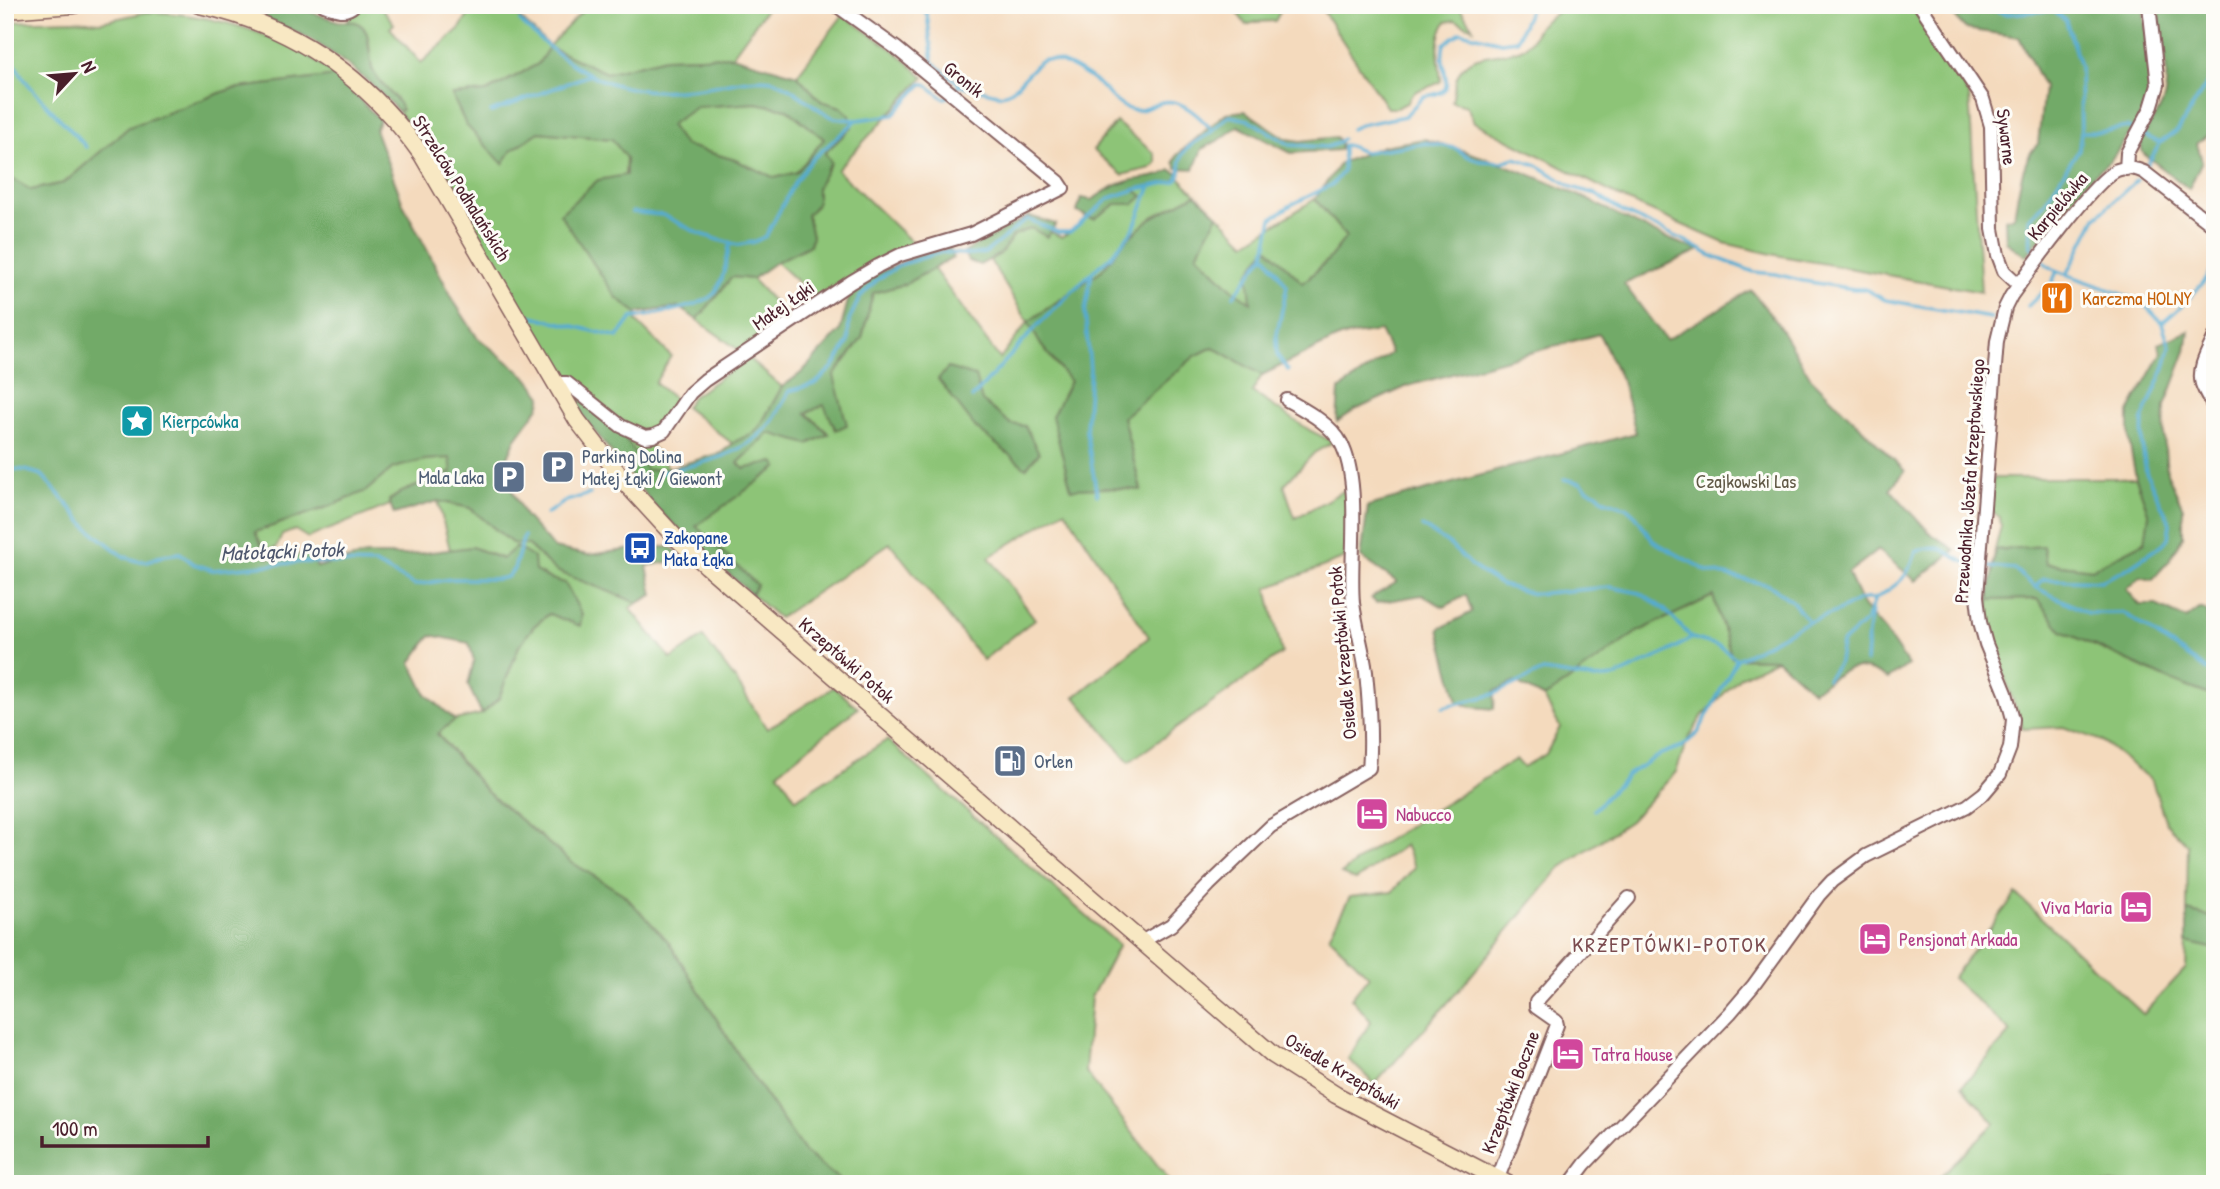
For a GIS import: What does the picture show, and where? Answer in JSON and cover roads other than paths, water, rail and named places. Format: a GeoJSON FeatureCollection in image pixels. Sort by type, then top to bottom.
{"type":"FeatureCollection","features":[{"type":"Feature","properties":{"kind":"main road"},"geometry":{"type":"LineString","coordinates":[[5,10],[75,5]]}},
{"type":"Feature","properties":{"kind":"main road","name":"Strzelców Podhalańskich"},"geometry":{"type":"LineString","coordinates":[[199,5],[247,12],[338,66],[376,98],[422,155],[554,383]]}},
{"type":"Feature","properties":{"kind":"main road","name":"Krzeptówki Potok"},"geometry":{"type":"LineString","coordinates":[[554,383],[605,457],[674,536],[1141,942]]}},
{"type":"Feature","properties":{"kind":"main road","name":"Osiedle Krzeptówki"},"geometry":{"type":"LineString","coordinates":[[1141,942],[1257,1043],[1289,1067],[1336,1095],[1503,1181]]}},
{"type":"Feature","properties":{"kind":"street"},"geometry":{"type":"LineString","coordinates":[[324,5],[343,11],[354,5]]}},
{"type":"Feature","properties":{"kind":"street","name":"Gronik"},"geometry":{"type":"LineString","coordinates":[[836,5],[897,48],[1063,188]]}},
{"type":"Feature","properties":{"kind":"street","name":"Sywarne"},"geometry":{"type":"LineString","coordinates":[[1920,5],[1983,99],[1991,126],[1993,229],[1998,255],[2004,271],[2019,285]]}},
{"type":"Feature","properties":{"kind":"street"},"geometry":{"type":"LineString","coordinates":[[2149,5],[2158,85],[2151,108],[2127,153],[2126,169],[2136,168],[2150,175],[2215,227]]}},
{"type":"Feature","properties":{"kind":"street","name":"Karpielówka"},"geometry":{"type":"LineString","coordinates":[[2011,296],[2094,190],[2117,170],[2126,169]]}},
{"type":"Feature","properties":{"kind":"street","name":"Małej Łąki"},"geometry":{"type":"LineString","coordinates":[[554,383],[567,383],[621,426],[645,437],[653,436],[664,431],[690,393],[705,380],[851,282],[900,256],[971,234],[1063,188]]}},
{"type":"Feature","properties":{"kind":"street","name":"Przewodnika Józefa Krzeptowskiego"},"geometry":{"type":"LineString","coordinates":[[1570,1184],[1733,1009],[1832,881],[1866,856],[1967,806],[1984,793],[2005,765],[2012,738],[2013,719],[2006,693],[1986,644],[1980,622],[1978,596],[1997,341],[2011,296]]}},
{"type":"Feature","properties":{"kind":"street"},"geometry":{"type":"LineString","coordinates":[[2215,336],[2200,377],[2215,409]]}},
{"type":"Feature","properties":{"kind":"street","name":"Osiedle Krzeptówki Potok"},"geometry":{"type":"LineString","coordinates":[[1141,942],[1171,925],[1270,826],[1369,768],[1366,670],[1356,629],[1353,600],[1353,509],[1349,469],[1340,443],[1321,420],[1287,400]]}},
{"type":"Feature","properties":{"kind":"street","name":"Krzeptówki Boczne"},"geometry":{"type":"LineString","coordinates":[[1503,1181],[1557,1025],[1556,1021],[1536,1007],[1536,1002],[1629,898]]}},
{"type":"Feature","properties":{"kind":"waterway"},"geometry":{"type":"LineString","coordinates":[[919,5],[927,14],[933,62],[960,85],[1001,95],[1012,90],[1039,62],[1053,60],[1085,74],[1126,108],[1136,110],[1163,102],[1177,103],[1191,110],[1213,131]]}},
{"type":"Feature","properties":{"kind":"waterway","name":"Małołącki Potok"},"geometry":{"type":"LineString","coordinates":[[1351,129],[1405,116],[1424,96],[1444,90],[1444,44],[1461,32],[1501,42],[1517,40],[1534,5]]}},
{"type":"Feature","properties":{"kind":"waterway"},"geometry":{"type":"LineString","coordinates":[[1979,5],[2007,14],[2054,10],[2066,21],[2080,66],[2079,149],[2043,205],[2029,218],[2031,246],[2038,254]]}},
{"type":"Feature","properties":{"kind":"waterway"},"geometry":{"type":"LineString","coordinates":[[520,21],[562,57],[582,70],[623,87],[673,91],[745,80],[771,80],[784,85],[830,116],[856,120]]}},
{"type":"Feature","properties":{"kind":"waterway"},"geometry":{"type":"LineString","coordinates":[[5,46],[25,80],[86,147]]}},
{"type":"Feature","properties":{"kind":"waterway"},"geometry":{"type":"LineString","coordinates":[[2148,164],[2160,143],[2178,130],[2215,71]]}},
{"type":"Feature","properties":{"kind":"waterway"},"geometry":{"type":"LineString","coordinates":[[491,112],[589,75]]}},
{"type":"Feature","properties":{"kind":"waterway"},"geometry":{"type":"LineString","coordinates":[[632,212],[663,215],[698,233],[738,245],[754,242],[766,236],[795,182],[811,160],[857,120],[893,115],[922,84],[926,84],[943,98],[960,85]]}},
{"type":"Feature","properties":{"kind":"waterway","name":"Małołącki Potok"},"geometry":{"type":"LineString","coordinates":[[659,473],[721,457],[763,432],[775,417],[789,391],[815,384],[833,367],[848,343],[849,320],[860,297],[878,279],[902,264],[942,252],[971,255],[985,253],[1027,219],[1058,232],[1070,232],[1110,198],[1176,181],[1186,150],[1229,116],[1249,120],[1290,145],[1326,147],[1342,139]]}},
{"type":"Feature","properties":{"kind":"waterway"},"geometry":{"type":"LineString","coordinates":[[2081,132],[2128,127],[2160,143]]}},
{"type":"Feature","properties":{"kind":"waterway"},"geometry":{"type":"LineString","coordinates":[[1343,145],[1365,152],[1427,143],[1455,148],[1481,161],[1502,162],[1515,158],[1537,165],[1572,187],[1595,194],[1623,212],[1712,256],[1754,272],[1865,289],[1885,300],[1991,318]]}},
{"type":"Feature","properties":{"kind":"waterway"},"geometry":{"type":"LineString","coordinates":[[1234,296],[1265,254],[1272,218],[1291,205],[1333,184],[1343,171],[1343,145]]}},
{"type":"Feature","properties":{"kind":"waterway"},"geometry":{"type":"LineString","coordinates":[[2068,273],[2096,217],[2137,180]]}},
{"type":"Feature","properties":{"kind":"waterway"},"geometry":{"type":"LineString","coordinates":[[972,398],[1039,324],[1110,257],[1133,230],[1150,188]]}},
{"type":"Feature","properties":{"kind":"waterway"},"geometry":{"type":"LineString","coordinates":[[2211,230],[2215,241]]}},
{"type":"Feature","properties":{"kind":"waterway"},"geometry":{"type":"LineString","coordinates":[[532,316],[618,337],[632,318],[690,306],[711,297],[722,279],[730,242]]}},
{"type":"Feature","properties":{"kind":"waterway"},"geometry":{"type":"LineString","coordinates":[[1265,254],[1287,286],[1276,339],[1277,355],[1288,370]]}},
{"type":"Feature","properties":{"kind":"waterway"},"geometry":{"type":"LineString","coordinates":[[2162,323],[2204,282],[2213,268],[2215,257]]}},
{"type":"Feature","properties":{"kind":"waterway"},"geometry":{"type":"LineString","coordinates":[[2043,260],[2057,271],[2141,301],[2162,323],[2170,347],[2165,367],[2143,418],[2142,444],[2146,472],[2170,523],[2168,538],[2163,544],[2123,571],[2101,581],[2043,579],[2035,587],[2088,613],[2124,613],[2215,675]]}},
{"type":"Feature","properties":{"kind":"waterway"},"geometry":{"type":"LineString","coordinates":[[2028,306],[2052,283],[2057,271]]}},
{"type":"Feature","properties":{"kind":"waterway"},"geometry":{"type":"LineString","coordinates":[[1092,272],[1085,312],[1090,369],[1086,431],[1097,495]]}},
{"type":"Feature","properties":{"kind":"waterway","name":"Małołącki Potok"},"geometry":{"type":"LineString","coordinates":[[5,469],[25,470],[42,475],[88,528],[123,556],[137,561],[180,553],[194,564],[213,570],[304,562],[375,564],[415,585],[451,579],[507,577],[514,569],[524,536]]}},
{"type":"Feature","properties":{"kind":"waterway"},"geometry":{"type":"LineString","coordinates":[[1564,479],[1581,483],[1604,500],[1626,507],[1636,516],[1653,541],[1707,571],[1769,585],[1792,601],[1808,621]]}},
{"type":"Feature","properties":{"kind":"waterway","name":"Małołącki Potok"},"geometry":{"type":"LineString","coordinates":[[546,514],[566,501],[590,494]]}},
{"type":"Feature","properties":{"kind":"waterway"},"geometry":{"type":"LineString","coordinates":[[1422,526],[1450,545],[1473,567],[1501,585],[1534,594],[1610,587],[1640,593],[1664,609],[1692,638]]}},
{"type":"Feature","properties":{"kind":"waterway"},"geometry":{"type":"LineString","coordinates":[[1443,707],[1492,695],[1543,671],[1595,679],[1615,677],[1692,638],[1719,646],[1737,659],[1795,628],[1860,600],[1875,599],[1901,580],[1916,552],[1925,548],[1939,548],[1970,564]]}},
{"type":"Feature","properties":{"kind":"waterway"},"geometry":{"type":"LineString","coordinates":[[1989,567],[2014,569],[2035,587]]}},
{"type":"Feature","properties":{"kind":"waterway"},"geometry":{"type":"LineString","coordinates":[[1827,679],[1839,662],[1842,643],[1866,621],[1875,599]]}},
{"type":"Feature","properties":{"kind":"waterway"},"geometry":{"type":"LineString","coordinates":[[1866,662],[1872,612]]}},
{"type":"Feature","properties":{"kind":"waterway"},"geometry":{"type":"LineString","coordinates":[[1594,810],[1627,775],[1661,754],[1683,746],[1698,733],[1737,659]]}},
{"type":"Feature","properties":{"kind":"place","name":"Karczma HOLNY"},"geometry":{"type":"Point","coordinates":[2057,298]}},
{"type":"Feature","properties":{"kind":"place","name":"Kierpcówka"},"geometry":{"type":"Point","coordinates":[137,421]}},
{"type":"Feature","properties":{"kind":"place","name":"Parking Dolina Małej Łąki / Giewont"},"geometry":{"type":"Point","coordinates":[558,467]}},
{"type":"Feature","properties":{"kind":"place","name":"Mala Laka"},"geometry":{"type":"Point","coordinates":[509,477]}},
{"type":"Feature","properties":{"kind":"place","name":"Zakopane Mała Łąka"},"geometry":{"type":"Point","coordinates":[640,548]}},
{"type":"Feature","properties":{"kind":"place","name":"Orlen"},"geometry":{"type":"Point","coordinates":[1010,761]}},
{"type":"Feature","properties":{"kind":"place","name":"Nabucco"},"geometry":{"type":"Point","coordinates":[1372,814]}},
{"type":"Feature","properties":{"kind":"place","name":"Viva Maria"},"geometry":{"type":"Point","coordinates":[2136,907]}},
{"type":"Feature","properties":{"kind":"place","name":"Pensjonat Arkada"},"geometry":{"type":"Point","coordinates":[1875,939]}},
{"type":"Feature","properties":{"kind":"place","name":"Tatra House"},"geometry":{"type":"Point","coordinates":[1568,1054]}},
{"type":"Feature","properties":{"kind":"district","name":"KRZEPTÓWKI-POTOK"},"geometry":{"type":"Point","coordinates":[1670,944]}},
{"type":"Feature","properties":{"kind":"park label","name":"Czajkowski Las"},"geometry":{"type":"Point","coordinates":[1746,481]}}]}
